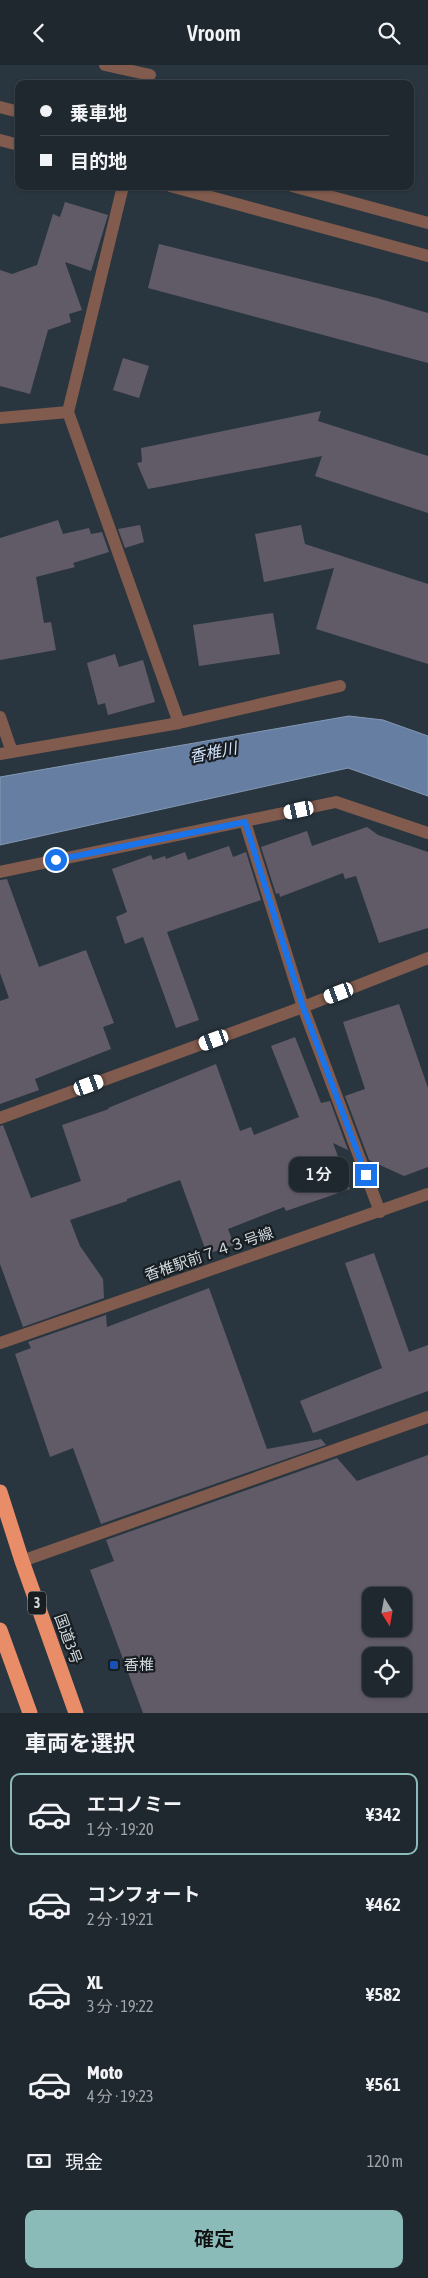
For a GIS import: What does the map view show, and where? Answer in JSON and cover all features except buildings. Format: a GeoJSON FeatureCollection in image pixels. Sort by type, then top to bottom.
{"type":"FeatureCollection","features":[{"type":"Feature","properties":{"kind":"highway","name":"国道3号"},"geometry":{"type":"LineString","coordinates":[[0,1492],[22,1561],[76,1713]]}},
{"type":"Feature","properties":{"kind":"highway"},"geometry":{"type":"LineString","coordinates":[[0,1629],[30,1713]]}},
{"type":"Feature","properties":{"kind":"street"},"geometry":{"type":"LineString","coordinates":[[105,65],[150,75]]}},
{"type":"Feature","properties":{"kind":"street"},"geometry":{"type":"LineString","coordinates":[[0,107],[15,111]]}},
{"type":"Feature","properties":{"kind":"street"},"geometry":{"type":"LineString","coordinates":[[0,140],[15,144]]}},
{"type":"Feature","properties":{"kind":"street"},"geometry":{"type":"LineString","coordinates":[[122,190],[68,411],[180,723]]}},
{"type":"Feature","properties":{"kind":"street"},"geometry":{"type":"LineString","coordinates":[[185,190],[428,257]]}},
{"type":"Feature","properties":{"kind":"street"},"geometry":{"type":"LineString","coordinates":[[307,190],[428,223]]}},
{"type":"Feature","properties":{"kind":"street"},"geometry":{"type":"LineString","coordinates":[[0,418],[68,411]]}},
{"type":"Feature","properties":{"kind":"street"},"geometry":{"type":"LineString","coordinates":[[0,717],[6,753],[180,723],[340,686]]}},
{"type":"Feature","properties":{"kind":"street"},"geometry":{"type":"LineString","coordinates":[[0,872],[336,802],[428,833]]}},
{"type":"Feature","properties":{"kind":"street"},"geometry":{"type":"LineString","coordinates":[[245,822],[303,1007],[380,1212]]}},
{"type":"Feature","properties":{"kind":"street"},"geometry":{"type":"LineString","coordinates":[[0,1118],[303,1007],[428,958]]}},
{"type":"Feature","properties":{"kind":"street","name":"香椎駅前７４３号線"},"geometry":{"type":"LineString","coordinates":[[0,1343],[428,1194]]}},
{"type":"Feature","properties":{"kind":"street"},"geometry":{"type":"LineString","coordinates":[[22,1561],[428,1417]]}},
{"type":"Feature","properties":{"kind":"water","name":"香椎川"},"geometry":{"type":"Polygon","coordinates":[[[349,716],[383,720],[428,736],[428,796],[348,768],[0,845],[0,777],[349,716]]]}},
{"type":"Feature","properties":{"kind":"place","name":"香椎"},"geometry":{"type":"Point","coordinates":[114,1665]}},
{"type":"Feature","properties":{"kind":"route"},"geometry":{"type":"LineString","coordinates":[[56,860],[245,822],[303,1007],[366,1175]]}}]}
